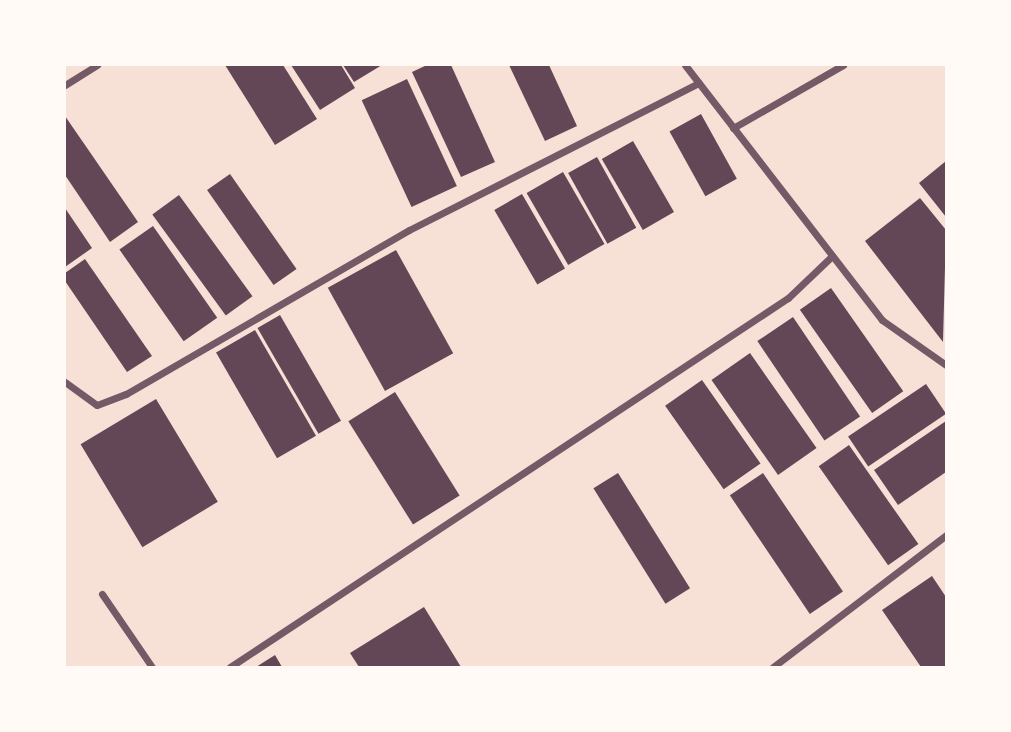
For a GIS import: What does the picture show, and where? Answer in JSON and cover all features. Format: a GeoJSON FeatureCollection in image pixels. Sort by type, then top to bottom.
{"type":"FeatureCollection","features":[{"type":"Feature","properties":{"kind":"street"},"geometry":{"type":"LineString","coordinates":[[65,85],[97,65]]}},
{"type":"Feature","properties":{"kind":"street"},"geometry":{"type":"LineString","coordinates":[[685,65],[882,320],[945,359]]}},
{"type":"Feature","properties":{"kind":"street"},"geometry":{"type":"LineString","coordinates":[[733,128],[843,65]]}},
{"type":"Feature","properties":{"kind":"street"},"geometry":{"type":"LineString","coordinates":[[65,382],[97,405],[126,394],[409,230],[699,83]]}},
{"type":"Feature","properties":{"kind":"street"},"geometry":{"type":"LineString","coordinates":[[230,667],[788,298],[832,256]]}},
{"type":"Feature","properties":{"kind":"street"},"geometry":{"type":"LineString","coordinates":[[772,667],[946,535]]}},
{"type":"Feature","properties":{"kind":"street"},"geometry":{"type":"LineString","coordinates":[[102,594],[152,667]]}},
{"type":"Feature","properties":{"kind":"building"},"geometry":{"type":"Polygon","coordinates":[[[225,65],[283,65],[317,119],[275,145],[225,65]]]}},
{"type":"Feature","properties":{"kind":"building"},"geometry":{"type":"Polygon","coordinates":[[[291,65],[341,65],[355,88],[320,110],[291,65]]]}},
{"type":"Feature","properties":{"kind":"building"},"geometry":{"type":"Polygon","coordinates":[[[343,65],[382,65],[354,82],[343,65]]]}},
{"type":"Feature","properties":{"kind":"building"},"geometry":{"type":"Polygon","coordinates":[[[427,65],[451,65],[495,162],[461,177],[412,72],[427,65]]]}},
{"type":"Feature","properties":{"kind":"building"},"geometry":{"type":"Polygon","coordinates":[[[509,65],[549,65],[577,126],[545,141],[509,65]]]}},
{"type":"Feature","properties":{"kind":"building"},"geometry":{"type":"Polygon","coordinates":[[[407,79],[457,186],[412,207],[362,100],[407,79]]]}},
{"type":"Feature","properties":{"kind":"building"},"geometry":{"type":"Polygon","coordinates":[[[701,114],[737,179],[705,196],[670,131],[701,114]]]}},
{"type":"Feature","properties":{"kind":"building"},"geometry":{"type":"Polygon","coordinates":[[[65,116],[138,222],[110,242],[65,175],[65,116]]]}},
{"type":"Feature","properties":{"kind":"building"},"geometry":{"type":"Polygon","coordinates":[[[633,141],[674,212],[643,230],[602,159],[633,141]]]}},
{"type":"Feature","properties":{"kind":"building"},"geometry":{"type":"Polygon","coordinates":[[[597,157],[636,228],[607,244],[568,173],[597,157]]]}},
{"type":"Feature","properties":{"kind":"building"},"geometry":{"type":"Polygon","coordinates":[[[946,161],[946,217],[919,183],[946,161]]]}},
{"type":"Feature","properties":{"kind":"building"},"geometry":{"type":"Polygon","coordinates":[[[563,172],[604,244],[568,265],[527,193],[563,172]]]}},
{"type":"Feature","properties":{"kind":"building"},"geometry":{"type":"Polygon","coordinates":[[[230,174],[297,269],[274,285],[207,190],[230,174]]]}},
{"type":"Feature","properties":{"kind":"building"},"geometry":{"type":"Polygon","coordinates":[[[522,194],[565,268],[537,284],[494,210],[522,194]]]}},
{"type":"Feature","properties":{"kind":"building"},"geometry":{"type":"Polygon","coordinates":[[[179,195],[252,296],[226,316],[152,214],[179,195]]]}},
{"type":"Feature","properties":{"kind":"building"},"geometry":{"type":"Polygon","coordinates":[[[920,198],[946,230],[943,342],[865,241],[920,198]]]}},
{"type":"Feature","properties":{"kind":"building"},"geometry":{"type":"Polygon","coordinates":[[[65,208],[92,248],[65,267],[65,208]]]}},
{"type":"Feature","properties":{"kind":"building"},"geometry":{"type":"Polygon","coordinates":[[[153,226],[217,318],[184,341],[119,250],[153,226]]]}},
{"type":"Feature","properties":{"kind":"building"},"geometry":{"type":"Polygon","coordinates":[[[396,250],[453,353],[385,391],[328,288],[396,250]]]}},
{"type":"Feature","properties":{"kind":"building"},"geometry":{"type":"Polygon","coordinates":[[[85,259],[152,356],[127,372],[65,281],[65,273],[85,259]]]}},
{"type":"Feature","properties":{"kind":"building"},"geometry":{"type":"Polygon","coordinates":[[[831,288],[903,391],[872,413],[800,310],[831,288]]]}},
{"type":"Feature","properties":{"kind":"building"},"geometry":{"type":"Polygon","coordinates":[[[280,315],[341,421],[318,434],[257,328],[280,315]]]}},
{"type":"Feature","properties":{"kind":"building"},"geometry":{"type":"Polygon","coordinates":[[[793,317],[860,416],[824,441],[757,341],[793,317]]]}},
{"type":"Feature","properties":{"kind":"building"},"geometry":{"type":"Polygon","coordinates":[[[255,330],[316,436],[277,458],[216,352],[255,330]]]}},
{"type":"Feature","properties":{"kind":"building"},"geometry":{"type":"Polygon","coordinates":[[[750,353],[817,448],[778,475],[711,380],[750,353]]]}},
{"type":"Feature","properties":{"kind":"building"},"geometry":{"type":"Polygon","coordinates":[[[702,380],[761,464],[724,489],[665,406],[702,380]]]}},
{"type":"Feature","properties":{"kind":"building"},"geometry":{"type":"Polygon","coordinates":[[[926,384],[946,414],[868,466],[848,437],[926,384]]]}},
{"type":"Feature","properties":{"kind":"building"},"geometry":{"type":"Polygon","coordinates":[[[395,392],[460,495],[413,525],[348,421],[395,392]]]}},
{"type":"Feature","properties":{"kind":"building"},"geometry":{"type":"Polygon","coordinates":[[[156,399],[218,502],[142,547],[81,444],[156,399]]]}},
{"type":"Feature","properties":{"kind":"building"},"geometry":{"type":"Polygon","coordinates":[[[946,421],[946,472],[898,505],[874,470],[946,421]]]}},
{"type":"Feature","properties":{"kind":"building"},"geometry":{"type":"Polygon","coordinates":[[[849,445],[918,544],[888,565],[819,466],[849,445]]]}},
{"type":"Feature","properties":{"kind":"building"},"geometry":{"type":"Polygon","coordinates":[[[618,473],[690,588],[665,604],[593,488],[618,473]]]}},
{"type":"Feature","properties":{"kind":"building"},"geometry":{"type":"Polygon","coordinates":[[[763,473],[843,592],[810,614],[730,495],[763,473]]]}},
{"type":"Feature","properties":{"kind":"building"},"geometry":{"type":"Polygon","coordinates":[[[932,576],[946,597],[946,667],[921,667],[882,610],[932,576]]]}},
{"type":"Feature","properties":{"kind":"building"},"geometry":{"type":"Polygon","coordinates":[[[424,607],[461,667],[359,667],[350,653],[424,607]]]}},
{"type":"Feature","properties":{"kind":"building"},"geometry":{"type":"Polygon","coordinates":[[[275,655],[282,667],[256,667],[275,655]]]}}]}
